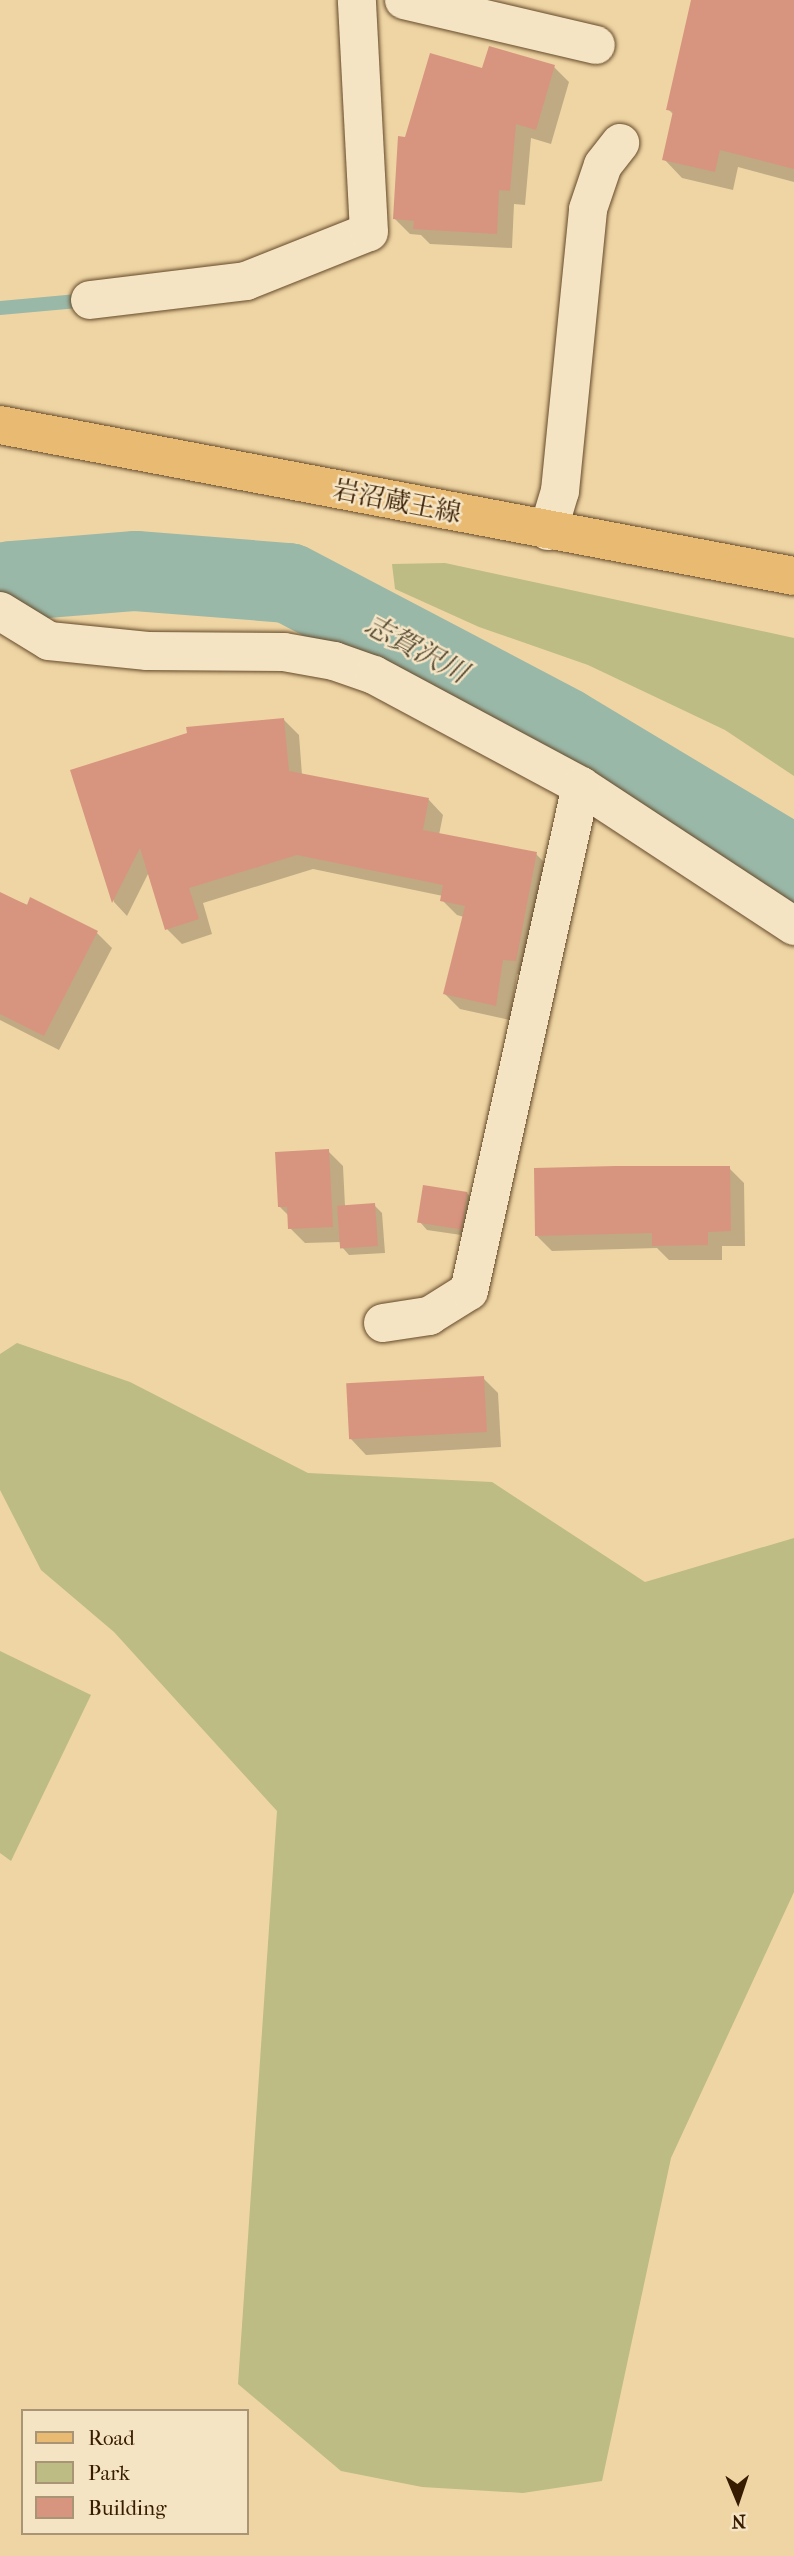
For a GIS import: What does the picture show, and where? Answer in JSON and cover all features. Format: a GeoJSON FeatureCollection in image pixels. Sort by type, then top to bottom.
{"type":"FeatureCollection","features":[{"type":"Feature","properties":{"kind":"main road","name":"岩沼蔵王線"},"geometry":{"type":"LineString","coordinates":[[0,425],[794,576]]}},
{"type":"Feature","properties":{"kind":"street"},"geometry":{"type":"LineString","coordinates":[[90,300],[246,281],[369,232],[357,0]]}},
{"type":"Feature","properties":{"kind":"street"},"geometry":{"type":"LineString","coordinates":[[404,0],[596,45]]}},
{"type":"Feature","properties":{"kind":"street"},"geometry":{"type":"LineString","coordinates":[[548,531],[560,491],[588,209],[603,165],[620,143]]}},
{"type":"Feature","properties":{"kind":"street"},"geometry":{"type":"LineString","coordinates":[[0,611],[49,641],[147,651],[284,652],[334,661],[401,688],[581,786],[794,926]]}},
{"type":"Feature","properties":{"kind":"street"},"geometry":{"type":"LineString","coordinates":[[383,1323],[429,1316],[469,1291],[581,786]]}},
{"type":"Feature","properties":{"kind":"green space"},"geometry":{"type":"Polygon","coordinates":[[[445,563],[794,638],[794,776],[725,730],[588,665],[479,627],[395,589],[392,564],[445,563]]]}},
{"type":"Feature","properties":{"kind":"green space"},"geometry":{"type":"Polygon","coordinates":[[[17,1343],[130,1382],[308,1473],[492,1482],[645,1582],[794,1538],[794,1892],[671,2158],[602,2481],[523,2493],[422,2487],[341,2471],[238,2384],[277,1811],[114,1632],[41,1570],[0,1490],[0,1354],[17,1343]]]}},
{"type":"Feature","properties":{"kind":"green space"},"geometry":{"type":"Polygon","coordinates":[[[0,1651],[91,1695],[11,1861],[0,1853],[0,1651]]]}},
{"type":"Feature","properties":{"kind":"building"},"geometry":{"type":"Polygon","coordinates":[[[691,0],[794,0],[794,169],[720,150],[715,172],[662,160],[673,111],[666,110],[691,0]]]}},
{"type":"Feature","properties":{"kind":"building"},"geometry":{"type":"Polygon","coordinates":[[[489,46],[555,65],[536,130],[516,124],[510,191],[499,190],[497,234],[413,229],[414,221],[393,219],[398,136],[405,137],[430,53],[482,68],[489,46]]]}},
{"type":"Feature","properties":{"kind":"building"},"geometry":{"type":"Polygon","coordinates":[[[284,718],[289,771],[429,798],[423,830],[537,852],[516,961],[503,960],[496,1006],[443,994],[465,906],[440,901],[443,885],[297,855],[189,888],[199,919],[165,930],[140,848],[112,903],[70,770],[187,733],[186,727],[284,718]]]}},
{"type":"Feature","properties":{"kind":"building"},"geometry":{"type":"Polygon","coordinates":[[[0,892],[27,905],[30,897],[98,931],[44,1036],[0,1014],[0,892]]]}},
{"type":"Feature","properties":{"kind":"building"},"geometry":{"type":"Polygon","coordinates":[[[329,1149],[333,1227],[288,1229],[287,1207],[278,1207],[275,1152],[329,1149]]]}},
{"type":"Feature","properties":{"kind":"building"},"geometry":{"type":"Polygon","coordinates":[[[730,1166],[731,1231],[708,1232],[708,1245],[652,1246],[652,1233],[535,1236],[534,1168],[730,1166]]]}},
{"type":"Feature","properties":{"kind":"building"},"geometry":{"type":"Polygon","coordinates":[[[423,1185],[467,1192],[462,1230],[417,1223],[423,1185]]]}},
{"type":"Feature","properties":{"kind":"building"},"geometry":{"type":"Polygon","coordinates":[[[375,1203],[378,1246],[340,1249],[337,1206],[375,1203]]]}},
{"type":"Feature","properties":{"kind":"building"},"geometry":{"type":"Polygon","coordinates":[[[484,1376],[487,1432],[349,1439],[346,1383],[484,1376]]]}},
{"type":"Feature","properties":{"kind":"waterway"},"geometry":{"type":"LineString","coordinates":[[0,308],[89,300]]}},
{"type":"Feature","properties":{"kind":"waterway","name":"志賀沢川"},"geometry":{"type":"LineString","coordinates":[[0,590],[11,581],[136,571],[289,583],[563,727],[794,866]]}}]}
